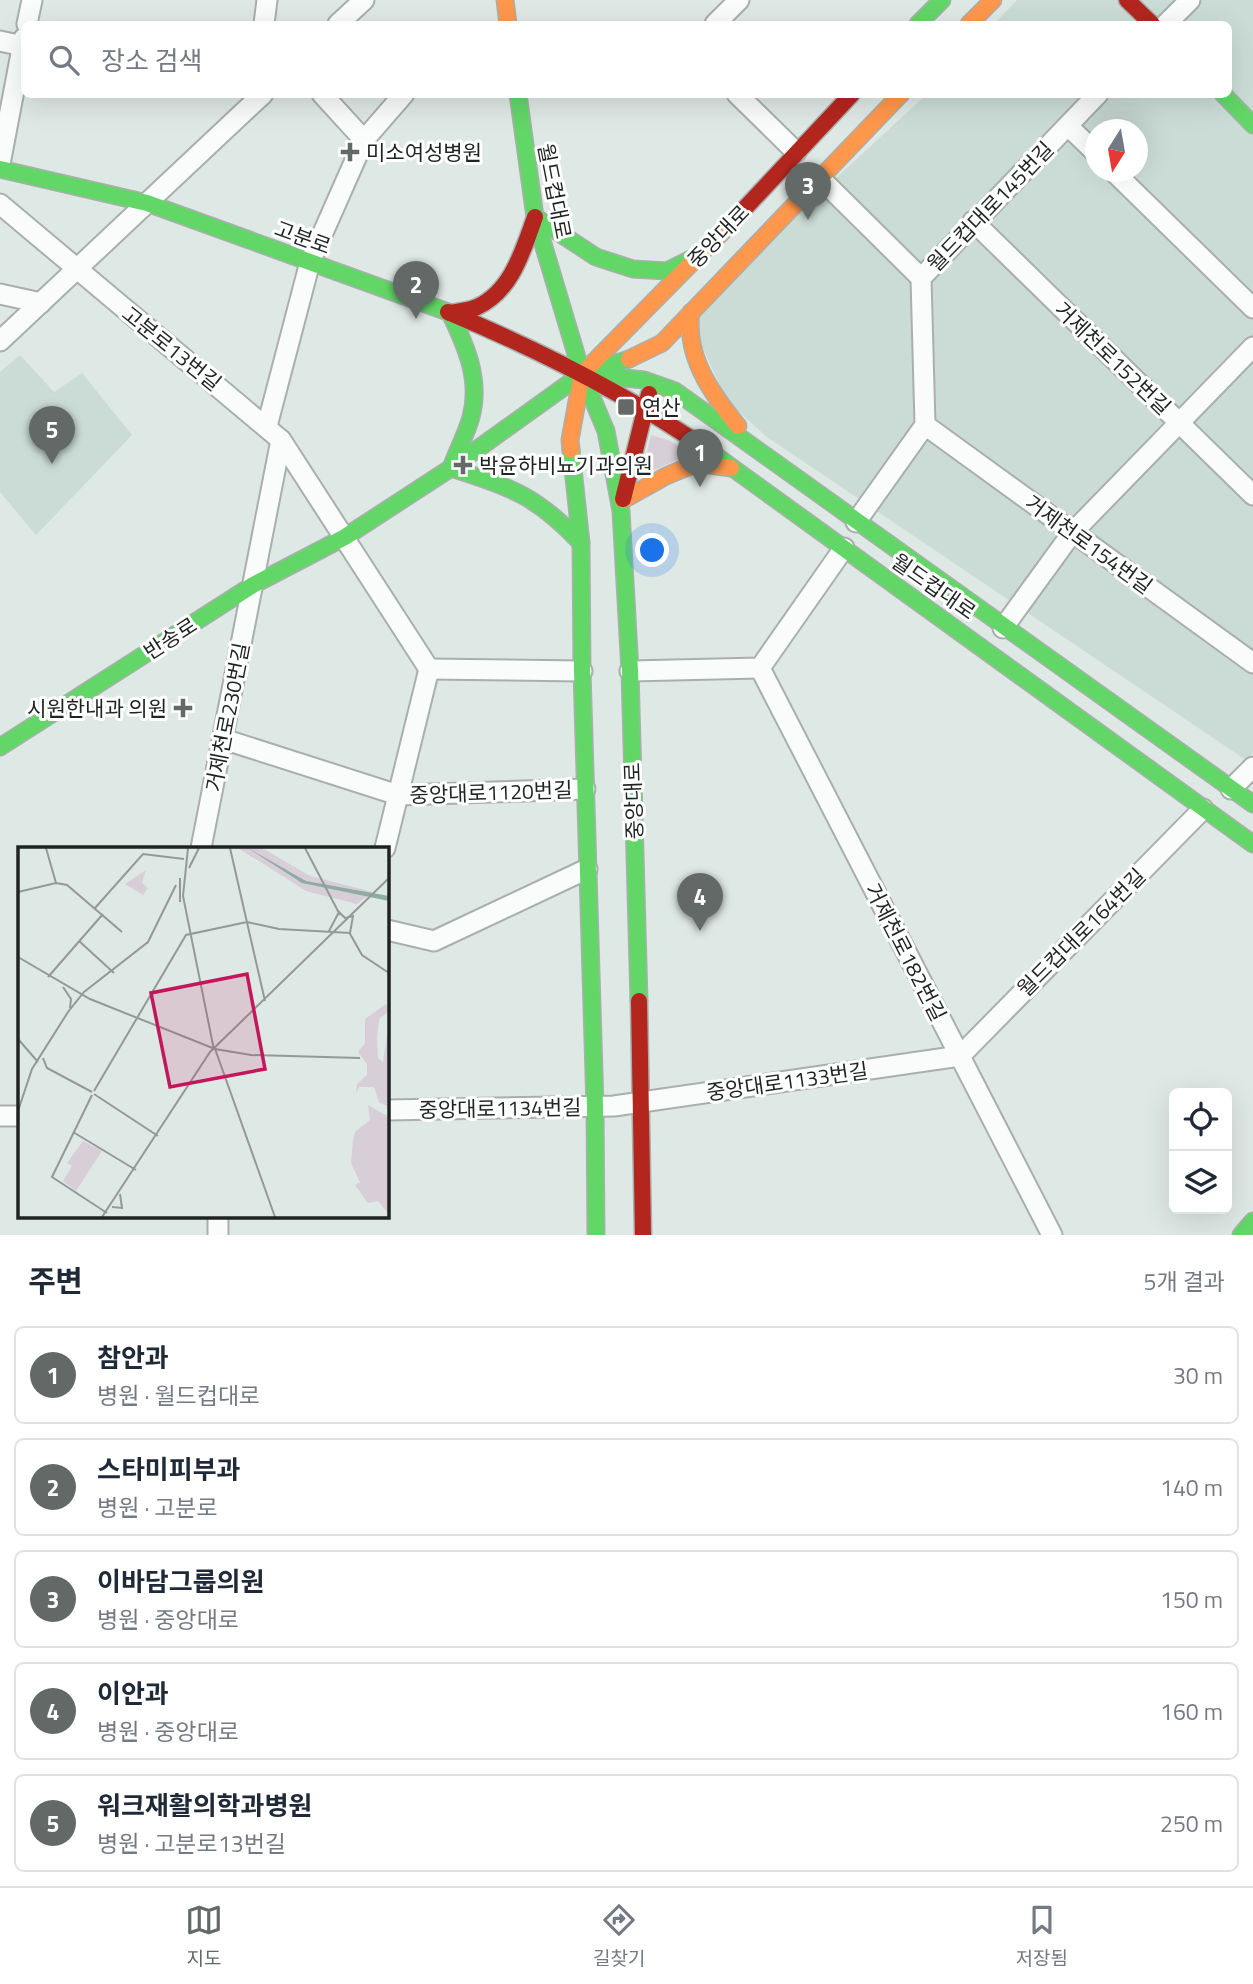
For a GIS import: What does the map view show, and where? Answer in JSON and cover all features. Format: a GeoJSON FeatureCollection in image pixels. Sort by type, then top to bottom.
{"type":"FeatureCollection","features":[{"type":"Feature","properties":{"kind":"main road"},"geometry":{"type":"LineString","coordinates":[[505,0],[508,21]]}},
{"type":"Feature","properties":{"kind":"main road"},"geometry":{"type":"LineString","coordinates":[[973,21],[993,0]]}},
{"type":"Feature","properties":{"kind":"main road"},"geometry":{"type":"LineString","coordinates":[[1127,0],[1149,21]]}},
{"type":"Feature","properties":{"kind":"main road"},"geometry":{"type":"LineString","coordinates":[[921,21],[938,1]]}},
{"type":"Feature","properties":{"kind":"main road","name":"월드컵대로"},"geometry":{"type":"LineString","coordinates":[[519,98],[535,217],[582,374],[645,409],[736,469],[1253,844]]}},
{"type":"Feature","properties":{"kind":"main road","name":"중앙대로"},"geometry":{"type":"LineString","coordinates":[[582,374],[633,320],[704,253],[848,98]]}},
{"type":"Feature","properties":{"kind":"main road","name":"중앙대로"},"geometry":{"type":"LineString","coordinates":[[582,374],[627,360],[662,343],[897,98]]}},
{"type":"Feature","properties":{"kind":"main road"},"geometry":{"type":"LineString","coordinates":[[1227,98],[1253,125]]}},
{"type":"Feature","properties":{"kind":"main road","name":"고분로"},"geometry":{"type":"LineString","coordinates":[[0,169],[147,203],[450,313],[582,374]]}},
{"type":"Feature","properties":{"kind":"main road"},"geometry":{"type":"LineString","coordinates":[[581,542],[559,519],[532,499],[492,481],[451,468],[472,415],[474,374],[465,341],[450,313],[475,308],[494,296],[515,270],[535,217],[596,257],[633,269],[667,271],[704,253]]}},
{"type":"Feature","properties":{"kind":"main road"},"geometry":{"type":"LineString","coordinates":[[691,312],[688,322],[690,341],[709,388],[726,413],[764,457]]}},
{"type":"Feature","properties":{"kind":"main road"},"geometry":{"type":"LineString","coordinates":[[622,506],[662,343]]}},
{"type":"Feature","properties":{"kind":"main road"},"geometry":{"type":"LineString","coordinates":[[582,374],[570,440],[581,542],[587,869],[604,1106],[596,1235]]}},
{"type":"Feature","properties":{"kind":"main road","name":"월드컵대로"},"geometry":{"type":"LineString","coordinates":[[582,374],[644,380],[675,391],[1003,628],[1253,804]]}},
{"type":"Feature","properties":{"kind":"main road","name":"중앙대로"},"geometry":{"type":"LineString","coordinates":[[582,374],[606,431],[622,506],[642,1102],[643,1235]]}},
{"type":"Feature","properties":{"kind":"main road","name":"반송로"},"geometry":{"type":"LineString","coordinates":[[0,747],[253,585],[345,537],[451,468],[582,374]]}},
{"type":"Feature","properties":{"kind":"main road"},"geometry":{"type":"LineString","coordinates":[[622,506],[666,476],[697,463],[736,469]]}},
{"type":"Feature","properties":{"kind":"main road"},"geometry":{"type":"LineString","coordinates":[[1241,1235],[1253,1221]]}},
{"type":"Feature","properties":{"kind":"street"},"geometry":{"type":"LineString","coordinates":[[28,21],[32,0]]}},
{"type":"Feature","properties":{"kind":"street"},"geometry":{"type":"LineString","coordinates":[[264,21],[267,0]]}},
{"type":"Feature","properties":{"kind":"street"},"geometry":{"type":"LineString","coordinates":[[341,21],[364,0]]}},
{"type":"Feature","properties":{"kind":"street"},"geometry":{"type":"LineString","coordinates":[[718,21],[738,0]]}},
{"type":"Feature","properties":{"kind":"street"},"geometry":{"type":"LineString","coordinates":[[1169,21],[1189,0]]}},
{"type":"Feature","properties":{"kind":"street"},"geometry":{"type":"LineString","coordinates":[[0,41],[21,42]]}},
{"type":"Feature","properties":{"kind":"street"},"geometry":{"type":"LineString","coordinates":[[0,164],[21,57]]}},
{"type":"Feature","properties":{"kind":"street"},"geometry":{"type":"LineString","coordinates":[[0,341],[257,98]]}},
{"type":"Feature","properties":{"kind":"street"},"geometry":{"type":"LineString","coordinates":[[326,98],[364,140]]}},
{"type":"Feature","properties":{"kind":"street","name":"거제천로230번길"},"geometry":{"type":"LineString","coordinates":[[201,847],[253,585],[274,433],[310,262],[364,140],[401,98]]}},
{"type":"Feature","properties":{"kind":"street"},"geometry":{"type":"LineString","coordinates":[[741,98],[796,152]]}},
{"type":"Feature","properties":{"kind":"street","name":"월드컵대로145번길"},"geometry":{"type":"LineString","coordinates":[[925,425],[921,278],[1094,98]]}},
{"type":"Feature","properties":{"kind":"street"},"geometry":{"type":"LineString","coordinates":[[1068,126],[1085,142]]}},
{"type":"Feature","properties":{"kind":"street"},"geometry":{"type":"LineString","coordinates":[[820,178],[921,278]]}},
{"type":"Feature","properties":{"kind":"street"},"geometry":{"type":"LineString","coordinates":[[1124,182],[1253,308]]}},
{"type":"Feature","properties":{"kind":"street","name":"고분로13번길"},"geometry":{"type":"LineString","coordinates":[[0,204],[274,433],[345,537]]}},
{"type":"Feature","properties":{"kind":"street","name":"거제천로152번길"},"geometry":{"type":"LineString","coordinates":[[973,222],[1253,495]]}},
{"type":"Feature","properties":{"kind":"street"},"geometry":{"type":"LineString","coordinates":[[0,294],[41,303]]}},
{"type":"Feature","properties":{"kind":"street"},"geometry":{"type":"LineString","coordinates":[[1003,628],[1072,533],[1253,347]]}},
{"type":"Feature","properties":{"kind":"street"},"geometry":{"type":"LineString","coordinates":[[856,522],[925,425]]}},
{"type":"Feature","properties":{"kind":"street","name":"거제천로154번길"},"geometry":{"type":"LineString","coordinates":[[925,425],[1253,663]]}},
{"type":"Feature","properties":{"kind":"street"},"geometry":{"type":"LineString","coordinates":[[345,537],[429,669],[582,671]]}},
{"type":"Feature","properties":{"kind":"street"},"geometry":{"type":"LineString","coordinates":[[629,671],[760,668],[844,548]]}},
{"type":"Feature","properties":{"kind":"street","name":"거제천로182번길"},"geometry":{"type":"LineString","coordinates":[[760,668],[1052,1235]]}},
{"type":"Feature","properties":{"kind":"street","name":"중앙대로1120번길"},"geometry":{"type":"LineString","coordinates":[[385,847],[429,669]]}},
{"type":"Feature","properties":{"kind":"street","name":"중앙대로1120번길"},"geometry":{"type":"LineString","coordinates":[[223,739],[398,795],[585,789]]}},
{"type":"Feature","properties":{"kind":"street"},"geometry":{"type":"LineString","coordinates":[[1231,789],[1253,767]]}},
{"type":"Feature","properties":{"kind":"street","name":"월드컵대로164번길"},"geometry":{"type":"LineString","coordinates":[[960,1056],[1203,809]]}},
{"type":"Feature","properties":{"kind":"street"},"geometry":{"type":"LineString","coordinates":[[388,930],[434,941],[587,869]]}},
{"type":"Feature","properties":{"kind":"street","name":"중앙대로1133번길"},"geometry":{"type":"LineString","coordinates":[[604,1106],[960,1056]]}},
{"type":"Feature","properties":{"kind":"street","name":"중앙대로1134번길"},"geometry":{"type":"LineString","coordinates":[[388,1110],[604,1106]]}},
{"type":"Feature","properties":{"kind":"street"},"geometry":{"type":"LineString","coordinates":[[0,1116],[18,1116]]}},
{"type":"Feature","properties":{"kind":"shaded area"},"geometry":{"type":"Polygon","coordinates":[[[1017,0],[1253,0],[1253,753],[1246,760],[767,437],[727,401],[698,337],[701,311],[772,237],[923,98],[1232,98],[1232,21],[997,21],[1017,0]]]}},
{"type":"Feature","properties":{"kind":"shaded area"},"geometry":{"type":"Polygon","coordinates":[[[20,355],[54,392],[82,373],[132,435],[36,535],[0,492],[0,372],[20,355]]]}},
{"type":"Feature","properties":{"kind":"shaded area"},"geometry":{"type":"Polygon","coordinates":[[[651,435],[668,440],[688,451],[689,455],[642,475],[651,435]]]}},
{"type":"Feature","properties":{"kind":"traffic: fast"},"geometry":{"type":"LineString","coordinates":[[921,21],[942,0]]}},
{"type":"Feature","properties":{"kind":"traffic: fast"},"geometry":{"type":"LineString","coordinates":[[519,98],[535,217],[582,374],[606,431],[621,511],[630,671],[639,1001]]}},
{"type":"Feature","properties":{"kind":"traffic: fast"},"geometry":{"type":"LineString","coordinates":[[1227,98],[1253,125]]}},
{"type":"Feature","properties":{"kind":"traffic: fast"},"geometry":{"type":"LineString","coordinates":[[0,169],[147,203],[448,312]]}},
{"type":"Feature","properties":{"kind":"traffic: fast"},"geometry":{"type":"LineString","coordinates":[[535,217],[596,257],[633,269],[667,271],[691,259]]}},
{"type":"Feature","properties":{"kind":"traffic: fast"},"geometry":{"type":"LineString","coordinates":[[450,313],[466,351],[474,390],[471,417],[451,468],[491,481],[536,503],[581,543]]}},
{"type":"Feature","properties":{"kind":"traffic: fast"},"geometry":{"type":"LineString","coordinates":[[0,747],[253,585],[345,537],[451,468],[582,374],[629,359]]}},
{"type":"Feature","properties":{"kind":"traffic: fast"},"geometry":{"type":"LineString","coordinates":[[595,375],[644,380],[675,391],[1253,804]]}},
{"type":"Feature","properties":{"kind":"traffic: fast"},"geometry":{"type":"LineString","coordinates":[[705,448],[1253,844]]}},
{"type":"Feature","properties":{"kind":"traffic: fast"},"geometry":{"type":"LineString","coordinates":[[571,450],[581,543],[596,1235]]}},
{"type":"Feature","properties":{"kind":"traffic: fast"},"geometry":{"type":"LineString","coordinates":[[1241,1235],[1253,1221]]}},
{"type":"Feature","properties":{"kind":"traffic: slow"},"geometry":{"type":"LineString","coordinates":[[505,0],[508,21]]}},
{"type":"Feature","properties":{"kind":"traffic: slow"},"geometry":{"type":"LineString","coordinates":[[972,21],[993,0]]}},
{"type":"Feature","properties":{"kind":"traffic: slow"},"geometry":{"type":"LineString","coordinates":[[629,359],[662,343],[897,98]]}},
{"type":"Feature","properties":{"kind":"traffic: slow"},"geometry":{"type":"LineString","coordinates":[[571,450],[570,440],[582,374],[733,221]]}},
{"type":"Feature","properties":{"kind":"traffic: slow"},"geometry":{"type":"LineString","coordinates":[[691,312],[690,328],[696,359],[718,400],[738,426]]}},
{"type":"Feature","properties":{"kind":"traffic: slow"},"geometry":{"type":"LineString","coordinates":[[623,500],[666,476],[697,463],[731,468]]}},
{"type":"Feature","properties":{"kind":"traffic: jam"},"geometry":{"type":"LineString","coordinates":[[1127,0],[1149,21]]}},
{"type":"Feature","properties":{"kind":"traffic: jam"},"geometry":{"type":"LineString","coordinates":[[733,221],[848,98]]}},
{"type":"Feature","properties":{"kind":"traffic: jam"},"geometry":{"type":"LineString","coordinates":[[450,313],[477,307],[499,291],[515,268],[535,217]]}},
{"type":"Feature","properties":{"kind":"traffic: jam"},"geometry":{"type":"LineString","coordinates":[[448,312],[580,373],[705,448]]}},
{"type":"Feature","properties":{"kind":"traffic: jam"},"geometry":{"type":"LineString","coordinates":[[623,499],[649,394]]}},
{"type":"Feature","properties":{"kind":"traffic: jam"},"geometry":{"type":"LineString","coordinates":[[639,1001],[643,1235]]}},
{"type":"Feature","properties":{"kind":"place","name":"미소여성병원"},"geometry":{"type":"Point","coordinates":[350,152]}},
{"type":"Feature","properties":{"kind":"place","name":"이바담그룹의원"},"geometry":{"type":"Point","coordinates":[808,220]}},
{"type":"Feature","properties":{"kind":"place","name":"스타미피부과"},"geometry":{"type":"Point","coordinates":[416,319]}},
{"type":"Feature","properties":{"kind":"place","name":"연산"},"geometry":{"type":"Point","coordinates":[626,407]}},
{"type":"Feature","properties":{"kind":"place","name":"워크재활의학과병원"},"geometry":{"type":"Point","coordinates":[52,464]}},
{"type":"Feature","properties":{"kind":"place","name":"박윤하비뇨기과의원"},"geometry":{"type":"Point","coordinates":[463,465]}},
{"type":"Feature","properties":{"kind":"place","name":"참안과"},"geometry":{"type":"Point","coordinates":[700,487]}},
{"type":"Feature","properties":{"kind":"place","name":"시원한내과 의원"},"geometry":{"type":"Point","coordinates":[183,708]}},
{"type":"Feature","properties":{"kind":"place","name":"이안과"},"geometry":{"type":"Point","coordinates":[700,931]}}]}
